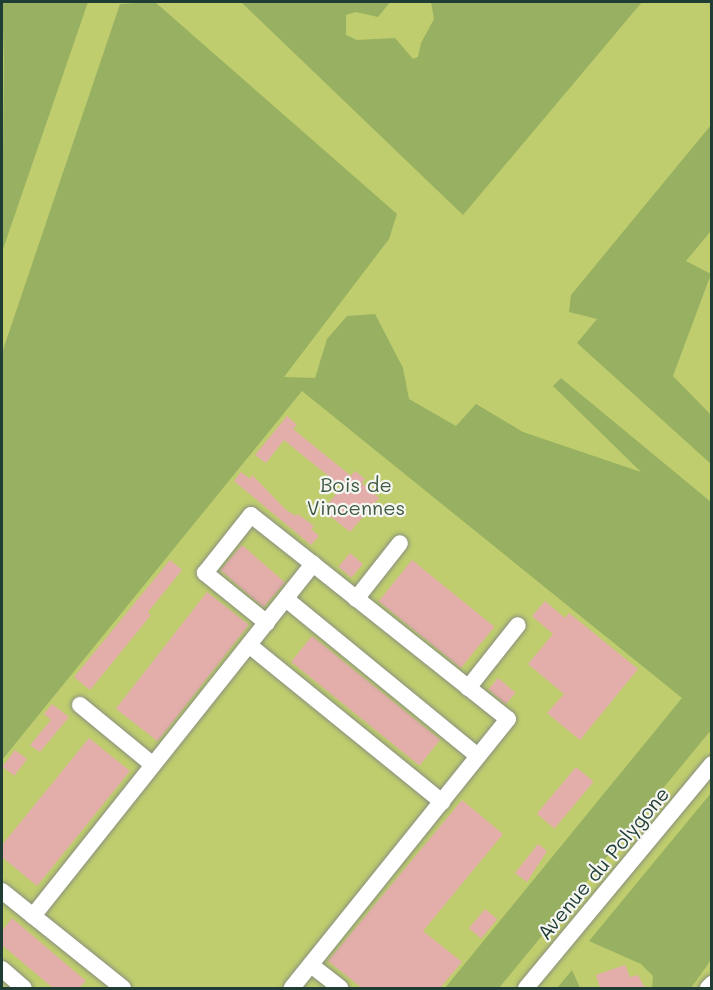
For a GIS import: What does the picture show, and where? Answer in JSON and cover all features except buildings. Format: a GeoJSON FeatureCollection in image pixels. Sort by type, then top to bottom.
{"type":"FeatureCollection","features":[{"type":"Feature","properties":{"kind":"street"},"geometry":{"type":"LineString","coordinates":[[267,623],[205,573],[251,515],[507,719],[292,988]]}},
{"type":"Feature","properties":{"kind":"street"},"geometry":{"type":"LineString","coordinates":[[356,599],[400,543]]}},
{"type":"Feature","properties":{"kind":"street"},"geometry":{"type":"LineString","coordinates":[[33,916],[313,564]]}},
{"type":"Feature","properties":{"kind":"street"},"geometry":{"type":"LineString","coordinates":[[286,598],[478,756]]}},
{"type":"Feature","properties":{"kind":"street"},"geometry":{"type":"LineString","coordinates":[[468,688],[518,626]]}},
{"type":"Feature","properties":{"kind":"street"},"geometry":{"type":"LineString","coordinates":[[249,645],[442,802]]}},
{"type":"Feature","properties":{"kind":"street"},"geometry":{"type":"LineString","coordinates":[[80,705],[153,765]]}},
{"type":"Feature","properties":{"kind":"street","name":"Avenue du Polygone"},"geometry":{"type":"LineString","coordinates":[[526,988],[711,764]]}},
{"type":"Feature","properties":{"kind":"street"},"geometry":{"type":"LineString","coordinates":[[2,891],[123,988]]}},
{"type":"Feature","properties":{"kind":"street"},"geometry":{"type":"LineString","coordinates":[[311,965],[340,988]]}},
{"type":"Feature","properties":{"kind":"street"},"geometry":{"type":"LineString","coordinates":[[2,969],[24,988]]}},
{"type":"Feature","properties":{"kind":"street"},"geometry":{"type":"LineString","coordinates":[[708,988],[711,984]]}},
{"type":"Feature","properties":{"kind":"green space","name":"Bois de Vincennes"},"geometry":{"type":"Polygon","coordinates":[[[2,2],[711,2],[711,988],[2,988],[2,2]]]}},
{"type":"Feature","properties":{"kind":"green space"},"geometry":{"type":"Polygon","coordinates":[[[2,2],[88,2],[2,252],[4,59],[2,2]]]}},
{"type":"Feature","properties":{"kind":"green space"},"geometry":{"type":"Polygon","coordinates":[[[155,2],[397,214],[389,239],[284,377],[315,378],[327,339],[347,316],[375,314],[403,368],[409,399],[456,426],[476,404],[523,432],[641,472],[553,386],[561,378],[711,502],[711,730],[499,988],[445,988],[682,698],[302,391],[2,760],[2,353],[120,4],[155,2]]]}},
{"type":"Feature","properties":{"kind":"green space"},"geometry":{"type":"Polygon","coordinates":[[[241,2],[390,2],[378,17],[356,12],[346,15],[346,35],[357,40],[395,38],[413,59],[418,57],[421,43],[434,19],[431,2],[642,2],[463,215],[241,2]]]}},
{"type":"Feature","properties":{"kind":"green space"},"geometry":{"type":"Polygon","coordinates":[[[711,125],[711,231],[686,261],[711,274],[673,376],[711,415],[711,464],[577,343],[597,319],[569,312],[571,295],[711,125]]]}},
{"type":"Feature","properties":{"kind":"green space"},"geometry":{"type":"Polygon","coordinates":[[[711,793],[711,960],[691,988],[652,988],[653,976],[641,964],[589,941],[711,793]]]}},
{"type":"Feature","properties":{"kind":"green space"},"geometry":{"type":"Polygon","coordinates":[[[572,970],[580,988],[557,988],[572,970]]]}}]}
